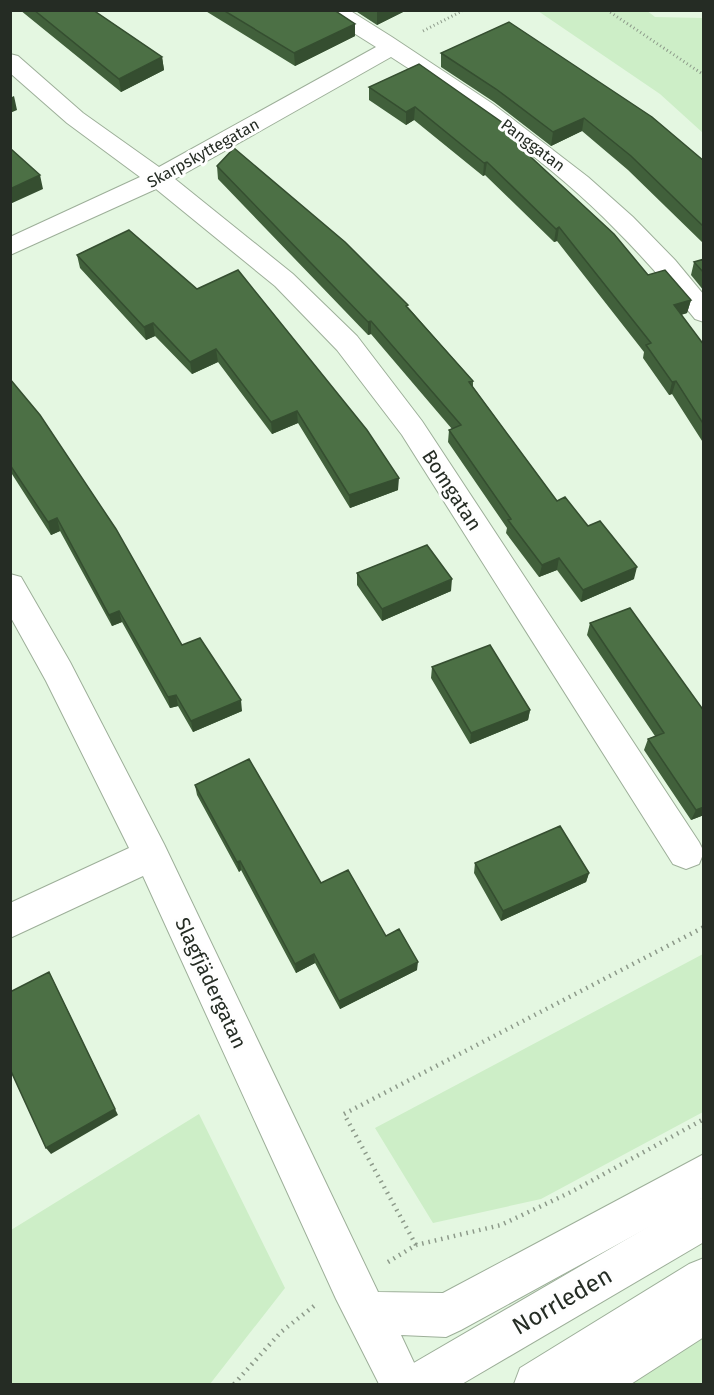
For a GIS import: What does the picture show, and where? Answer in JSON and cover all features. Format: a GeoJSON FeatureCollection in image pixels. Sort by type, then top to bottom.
{"type":"FeatureCollection","features":[{"type":"Feature","properties":{"kind":"street","name":"Panggatan"},"geometry":{"type":"LineString","coordinates":[[333,10],[525,137],[600,198],[674,273],[704,313]]}},
{"type":"Feature","properties":{"kind":"street","name":"Skarpskyttegatan"},"geometry":{"type":"LineString","coordinates":[[10,247],[158,178],[390,48]]}},
{"type":"Feature","properties":{"kind":"street"},"geometry":{"type":"LineString","coordinates":[[10,61],[75,118],[158,178]]}},
{"type":"Feature","properties":{"kind":"street","name":"Bomgatan"},"geometry":{"type":"LineString","coordinates":[[158,178],[284,280],[347,343],[412,428],[686,853]]}},
{"type":"Feature","properties":{"kind":"street","name":"Slagfjädergatan"},"geometry":{"type":"LineString","coordinates":[[10,586],[58,672],[151,855],[402,1384]]}},
{"type":"Feature","properties":{"kind":"street"},"geometry":{"type":"LineString","coordinates":[[10,921],[151,855]]}},
{"type":"Feature","properties":{"kind":"street"},"geometry":{"type":"LineString","coordinates":[[360,1298],[446,1316],[704,1174]]}},
{"type":"Feature","properties":{"kind":"street","name":"Norrleden"},"geometry":{"type":"LineString","coordinates":[[421,1384],[704,1218]]}},
{"type":"Feature","properties":{"kind":"street"},"geometry":{"type":"LineString","coordinates":[[536,1384],[704,1279]]}},
{"type":"Feature","properties":{"kind":"street"},"geometry":{"type":"LineString","coordinates":[[592,1384],[704,1312]]}},
{"type":"Feature","properties":{"kind":"path"},"geometry":{"type":"LineString","coordinates":[[607,10],[704,75]]}},
{"type":"Feature","properties":{"kind":"path"},"geometry":{"type":"LineString","coordinates":[[416,1245],[344,1114],[704,927]]}},
{"type":"Feature","properties":{"kind":"path"},"geometry":{"type":"LineString","coordinates":[[234,1384],[276,1336],[299,1315],[360,1298],[416,1245],[501,1225],[571,1192],[704,1119]]}},
{"type":"Feature","properties":{"kind":"green space"},"geometry":{"type":"Polygon","coordinates":[[[646,10],[655,17],[703,18],[703,133],[660,94],[538,11],[646,10]]]}},
{"type":"Feature","properties":{"kind":"green space"},"geometry":{"type":"Polygon","coordinates":[[[703,954],[703,1112],[541,1199],[433,1223],[375,1128],[703,954]]]}},
{"type":"Feature","properties":{"kind":"green space"},"geometry":{"type":"Polygon","coordinates":[[[199,1114],[285,1288],[210,1384],[11,1384],[11,1230],[199,1114]]]}},
{"type":"Feature","properties":{"kind":"green space"},"geometry":{"type":"Polygon","coordinates":[[[703,1335],[703,1384],[630,1384],[631,1383],[703,1335]]]}},
{"type":"Feature","properties":{"kind":"building"},"geometry":{"type":"Polygon","coordinates":[[[34,10],[93,10],[162,57],[119,79],[34,10]]]}},
{"type":"Feature","properties":{"kind":"building"},"geometry":{"type":"Polygon","coordinates":[[[223,10],[334,10],[355,24],[294,53],[223,10]]]}},
{"type":"Feature","properties":{"kind":"building"},"geometry":{"type":"Polygon","coordinates":[[[509,22],[652,117],[704,161],[704,227],[631,156],[584,118],[553,132],[496,89],[441,53],[509,22]]]}},
{"type":"Feature","properties":{"kind":"building"},"geometry":{"type":"Polygon","coordinates":[[[419,64],[530,142],[520,147],[614,234],[648,275],[665,270],[691,300],[674,305],[704,345],[704,425],[676,381],[672,382],[646,345],[651,343],[559,227],[556,229],[487,162],[484,163],[415,107],[406,112],[369,87],[419,64]]]}},
{"type":"Feature","properties":{"kind":"building"},"geometry":{"type":"Polygon","coordinates":[[[234,148],[345,242],[408,305],[406,306],[473,381],[469,382],[557,501],[565,497],[588,526],[600,521],[637,567],[583,590],[559,558],[542,565],[508,520],[511,519],[449,430],[461,425],[371,321],[368,322],[217,166],[234,148]]]}},
{"type":"Feature","properties":{"kind":"building"},"geometry":{"type":"Polygon","coordinates":[[[10,150],[40,175],[10,189],[10,150]]]}},
{"type":"Feature","properties":{"kind":"building"},"geometry":{"type":"Polygon","coordinates":[[[129,230],[197,289],[238,270],[367,430],[399,478],[349,495],[297,411],[271,422],[216,349],[190,362],[153,323],[144,327],[77,255],[129,230]]]}},
{"type":"Feature","properties":{"kind":"building"},"geometry":{"type":"Polygon","coordinates":[[[704,259],[704,273],[694,262],[704,259]]]}},
{"type":"Feature","properties":{"kind":"building"},"geometry":{"type":"Polygon","coordinates":[[[10,379],[40,415],[116,529],[182,645],[200,638],[241,700],[191,721],[176,695],[168,697],[119,611],[109,615],[57,518],[48,522],[10,465],[10,379]]]}},
{"type":"Feature","properties":{"kind":"building"},"geometry":{"type":"Polygon","coordinates":[[[427,545],[452,579],[382,609],[357,573],[427,545]]]}},
{"type":"Feature","properties":{"kind":"building"},"geometry":{"type":"Polygon","coordinates":[[[630,608],[704,711],[704,807],[696,810],[648,739],[664,733],[590,623],[630,608]]]}},
{"type":"Feature","properties":{"kind":"building"},"geometry":{"type":"Polygon","coordinates":[[[490,645],[530,710],[471,733],[432,667],[490,645]]]}},
{"type":"Feature","properties":{"kind":"building"},"geometry":{"type":"Polygon","coordinates":[[[249,759],[321,883],[348,870],[386,936],[399,929],[418,962],[339,1001],[314,954],[295,964],[240,861],[237,862],[195,785],[249,759]]]}},
{"type":"Feature","properties":{"kind":"building"},"geometry":{"type":"Polygon","coordinates":[[[560,826],[589,873],[503,911],[475,863],[560,826]]]}},
{"type":"Feature","properties":{"kind":"building"},"geometry":{"type":"Polygon","coordinates":[[[49,972],[115,1109],[46,1148],[10,1069],[10,992],[49,972]]]}}]}
